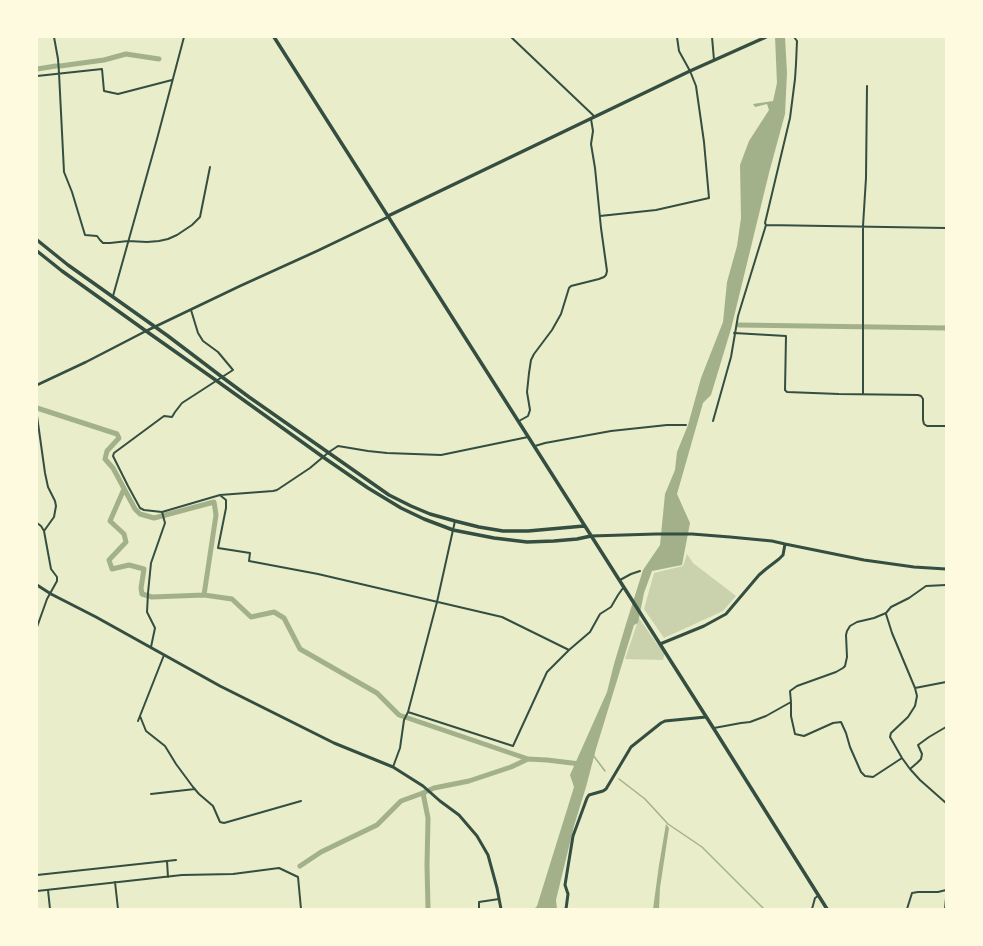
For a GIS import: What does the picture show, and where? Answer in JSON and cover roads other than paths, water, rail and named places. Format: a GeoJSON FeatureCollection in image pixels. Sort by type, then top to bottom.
{"type":"FeatureCollection","features":[{"type":"Feature","properties":{"kind":"highway"},"geometry":{"type":"LineString","coordinates":[[274,37],[623,588],[714,728],[827,909]]}},
{"type":"Feature","properties":{"kind":"highway"},"geometry":{"type":"LineString","coordinates":[[388,216],[714,60],[766,37]]}},
{"type":"Feature","properties":{"kind":"highway"},"geometry":{"type":"LineString","coordinates":[[37,240],[222,377],[389,495],[430,514],[479,527],[503,531],[528,531],[584,526]]}},
{"type":"Feature","properties":{"kind":"highway"},"geometry":{"type":"LineString","coordinates":[[37,251],[62,271],[180,356],[217,380],[323,457],[373,492],[401,508],[453,530],[494,538],[527,542],[592,538]]}},
{"type":"Feature","properties":{"kind":"main road"},"geometry":{"type":"LineString","coordinates":[[592,538],[656,534],[692,534],[730,537],[772,541],[864,560],[946,569]]}},
{"type":"Feature","properties":{"kind":"main road"},"geometry":{"type":"LineString","coordinates":[[660,644],[704,626],[726,614],[759,575],[783,555],[785,544]]}},
{"type":"Feature","properties":{"kind":"main road"},"geometry":{"type":"LineString","coordinates":[[37,585],[220,686],[319,736],[393,767],[423,786],[459,815],[477,836],[488,855],[500,899],[501,909]]}},
{"type":"Feature","properties":{"kind":"main road"},"geometry":{"type":"LineString","coordinates":[[566,909],[568,894],[565,885],[573,836],[587,798],[606,789],[631,747],[661,723],[665,721],[706,717]]}},
{"type":"Feature","properties":{"kind":"street"},"geometry":{"type":"LineString","coordinates":[[54,37],[58,59],[64,172],[72,192],[85,235],[97,236],[103,243],[128,241],[147,242],[168,239],[177,235],[200,218],[210,167]]}},
{"type":"Feature","properties":{"kind":"street"},"geometry":{"type":"LineString","coordinates":[[113,296],[184,37]]}},
{"type":"Feature","properties":{"kind":"street"},"geometry":{"type":"LineString","coordinates":[[600,216],[656,210],[709,198],[704,142],[696,86],[679,51],[677,37]]}},
{"type":"Feature","properties":{"kind":"street"},"geometry":{"type":"LineString","coordinates":[[712,37],[714,60]]}},
{"type":"Feature","properties":{"kind":"street"},"geometry":{"type":"LineString","coordinates":[[713,421],[731,357],[738,316],[766,225],[765,223],[790,118],[796,79],[797,41],[794,37]]}},
{"type":"Feature","properties":{"kind":"street"},"geometry":{"type":"LineString","coordinates":[[512,38],[593,118],[591,144],[607,271],[604,277],[571,286],[569,288],[561,314],[552,330],[534,354],[529,373],[528,392],[530,410],[528,416],[518,422]]}},
{"type":"Feature","properties":{"kind":"street"},"geometry":{"type":"LineString","coordinates":[[37,76],[102,69],[104,92],[118,94],[172,80]]}},
{"type":"Feature","properties":{"kind":"street"},"geometry":{"type":"LineString","coordinates":[[863,394],[863,226],[866,178],[867,86]]}},
{"type":"Feature","properties":{"kind":"street"},"geometry":{"type":"LineString","coordinates":[[37,385],[183,313],[317,251],[388,216]]}},
{"type":"Feature","properties":{"kind":"street"},"geometry":{"type":"LineString","coordinates":[[766,225],[946,228]]}},
{"type":"Feature","properties":{"kind":"street"},"geometry":{"type":"LineString","coordinates":[[191,310],[203,342],[218,352],[233,370],[179,406],[172,417],[164,416],[114,453],[113,456],[140,508],[144,510],[162,513],[220,495],[277,490],[310,468],[338,446],[387,453],[441,455],[528,437]]}},
{"type":"Feature","properties":{"kind":"street"},"geometry":{"type":"LineString","coordinates":[[734,333],[786,336],[785,390],[787,392],[832,394],[918,394],[923,399],[924,424],[927,426],[946,426]]}},
{"type":"Feature","properties":{"kind":"street"},"geometry":{"type":"LineString","coordinates":[[37,416],[45,473],[48,487],[56,506],[54,517],[44,531]]}},
{"type":"Feature","properties":{"kind":"street"},"geometry":{"type":"LineString","coordinates":[[534,446],[611,431],[667,425],[686,425]]}},
{"type":"Feature","properties":{"kind":"street"},"geometry":{"type":"LineString","coordinates":[[220,495],[226,500],[226,508],[218,548],[250,553],[249,561],[318,574],[502,617],[570,650]]}},
{"type":"Feature","properties":{"kind":"street"},"geometry":{"type":"LineString","coordinates":[[151,648],[155,628],[148,612],[148,593],[151,563],[165,523],[162,513]]}},
{"type":"Feature","properties":{"kind":"street"},"geometry":{"type":"LineString","coordinates":[[393,767],[400,748],[404,720],[408,712],[437,602],[455,521]]}},
{"type":"Feature","properties":{"kind":"street"},"geometry":{"type":"LineString","coordinates":[[37,523],[44,531],[51,569],[57,581],[47,599],[37,627]]}},
{"type":"Feature","properties":{"kind":"street"},"geometry":{"type":"LineString","coordinates":[[619,580],[640,571]]}},
{"type":"Feature","properties":{"kind":"street"},"geometry":{"type":"LineString","coordinates":[[902,758],[873,777],[865,776],[861,772],[841,722],[833,723],[804,736],[795,734],[791,716],[790,691],[836,672],[845,666],[847,657],[846,635],[850,626],[857,622],[874,618],[886,613],[891,607],[909,598],[926,586],[946,585]]}},
{"type":"Feature","properties":{"kind":"street"},"geometry":{"type":"LineString","coordinates":[[408,712],[513,746],[547,672],[590,632],[600,614],[611,607],[623,588]]}},
{"type":"Feature","properties":{"kind":"street"},"geometry":{"type":"LineString","coordinates":[[886,613],[892,633],[917,696],[913,710],[904,723],[891,733],[890,737],[910,769],[946,803]]}},
{"type":"Feature","properties":{"kind":"street"},"geometry":{"type":"LineString","coordinates":[[138,721],[164,655]]}},
{"type":"Feature","properties":{"kind":"street"},"geometry":{"type":"LineString","coordinates":[[915,688],[946,682]]}},
{"type":"Feature","properties":{"kind":"street"},"geometry":{"type":"LineString","coordinates":[[714,728],[750,722],[766,716],[791,702]]}},
{"type":"Feature","properties":{"kind":"street"},"geometry":{"type":"LineString","coordinates":[[140,716],[146,731],[165,746],[176,764],[195,789],[213,806],[220,822],[224,823],[301,801]]}},
{"type":"Feature","properties":{"kind":"street"},"geometry":{"type":"LineString","coordinates":[[910,769],[921,759],[922,754],[918,745],[946,727]]}},
{"type":"Feature","properties":{"kind":"street"},"geometry":{"type":"LineString","coordinates":[[151,794],[195,789]]}},
{"type":"Feature","properties":{"kind":"street"},"geometry":{"type":"LineString","coordinates":[[37,875],[176,860]]}},
{"type":"Feature","properties":{"kind":"street"},"geometry":{"type":"LineString","coordinates":[[167,861],[168,877]]}},
{"type":"Feature","properties":{"kind":"street"},"geometry":{"type":"LineString","coordinates":[[37,891],[182,875],[233,874],[279,868],[298,877],[301,909]]}},
{"type":"Feature","properties":{"kind":"street"},"geometry":{"type":"LineString","coordinates":[[115,882],[118,909]]}},
{"type":"Feature","properties":{"kind":"street"},"geometry":{"type":"LineString","coordinates":[[48,890],[50,909]]}},
{"type":"Feature","properties":{"kind":"street"},"geometry":{"type":"LineString","coordinates":[[907,909],[912,893],[938,892],[946,890]]}},
{"type":"Feature","properties":{"kind":"street"},"geometry":{"type":"LineString","coordinates":[[812,909],[815,898],[818,896]]}},
{"type":"Feature","properties":{"kind":"street"},"geometry":{"type":"LineString","coordinates":[[945,909],[946,898]]}},
{"type":"Feature","properties":{"kind":"street"},"geometry":{"type":"LineString","coordinates":[[479,909],[479,902],[500,899]]}},
{"type":"Feature","properties":{"kind":"waterway"},"geometry":{"type":"LineString","coordinates":[[60,66],[104,60],[126,54],[159,59]]}},
{"type":"Feature","properties":{"kind":"waterway"},"geometry":{"type":"LineString","coordinates":[[37,69],[56,66]]}},
{"type":"Feature","properties":{"kind":"waterway"},"geometry":{"type":"LineString","coordinates":[[739,325],[946,328]]}},
{"type":"Feature","properties":{"kind":"waterway"},"geometry":{"type":"LineString","coordinates":[[37,408],[117,434],[119,438],[107,451],[105,459],[113,468],[135,509],[140,514],[154,518],[214,502],[216,515],[204,595]]}},
{"type":"Feature","properties":{"kind":"waterway"},"geometry":{"type":"LineString","coordinates":[[124,489],[110,521],[124,534],[126,542],[109,560],[112,569],[129,565],[144,569],[141,588],[142,594],[152,597],[204,595],[232,599],[251,617],[274,612],[284,618],[300,649],[377,693],[399,715],[528,759]]}},
{"type":"Feature","properties":{"kind":"waterway"},"geometry":{"type":"LineString","coordinates":[[593,755],[605,771]]}},
{"type":"Feature","properties":{"kind":"waterway"},"geometry":{"type":"LineString","coordinates":[[300,866],[321,852],[377,825],[401,801],[434,788],[469,781],[511,767],[528,759],[580,764]]}},
{"type":"Feature","properties":{"kind":"waterway"},"geometry":{"type":"LineString","coordinates":[[619,779],[645,799],[668,824],[702,847],[764,909]]}},
{"type":"Feature","properties":{"kind":"waterway"},"geometry":{"type":"LineString","coordinates":[[423,793],[428,818],[428,909]]}}]}
